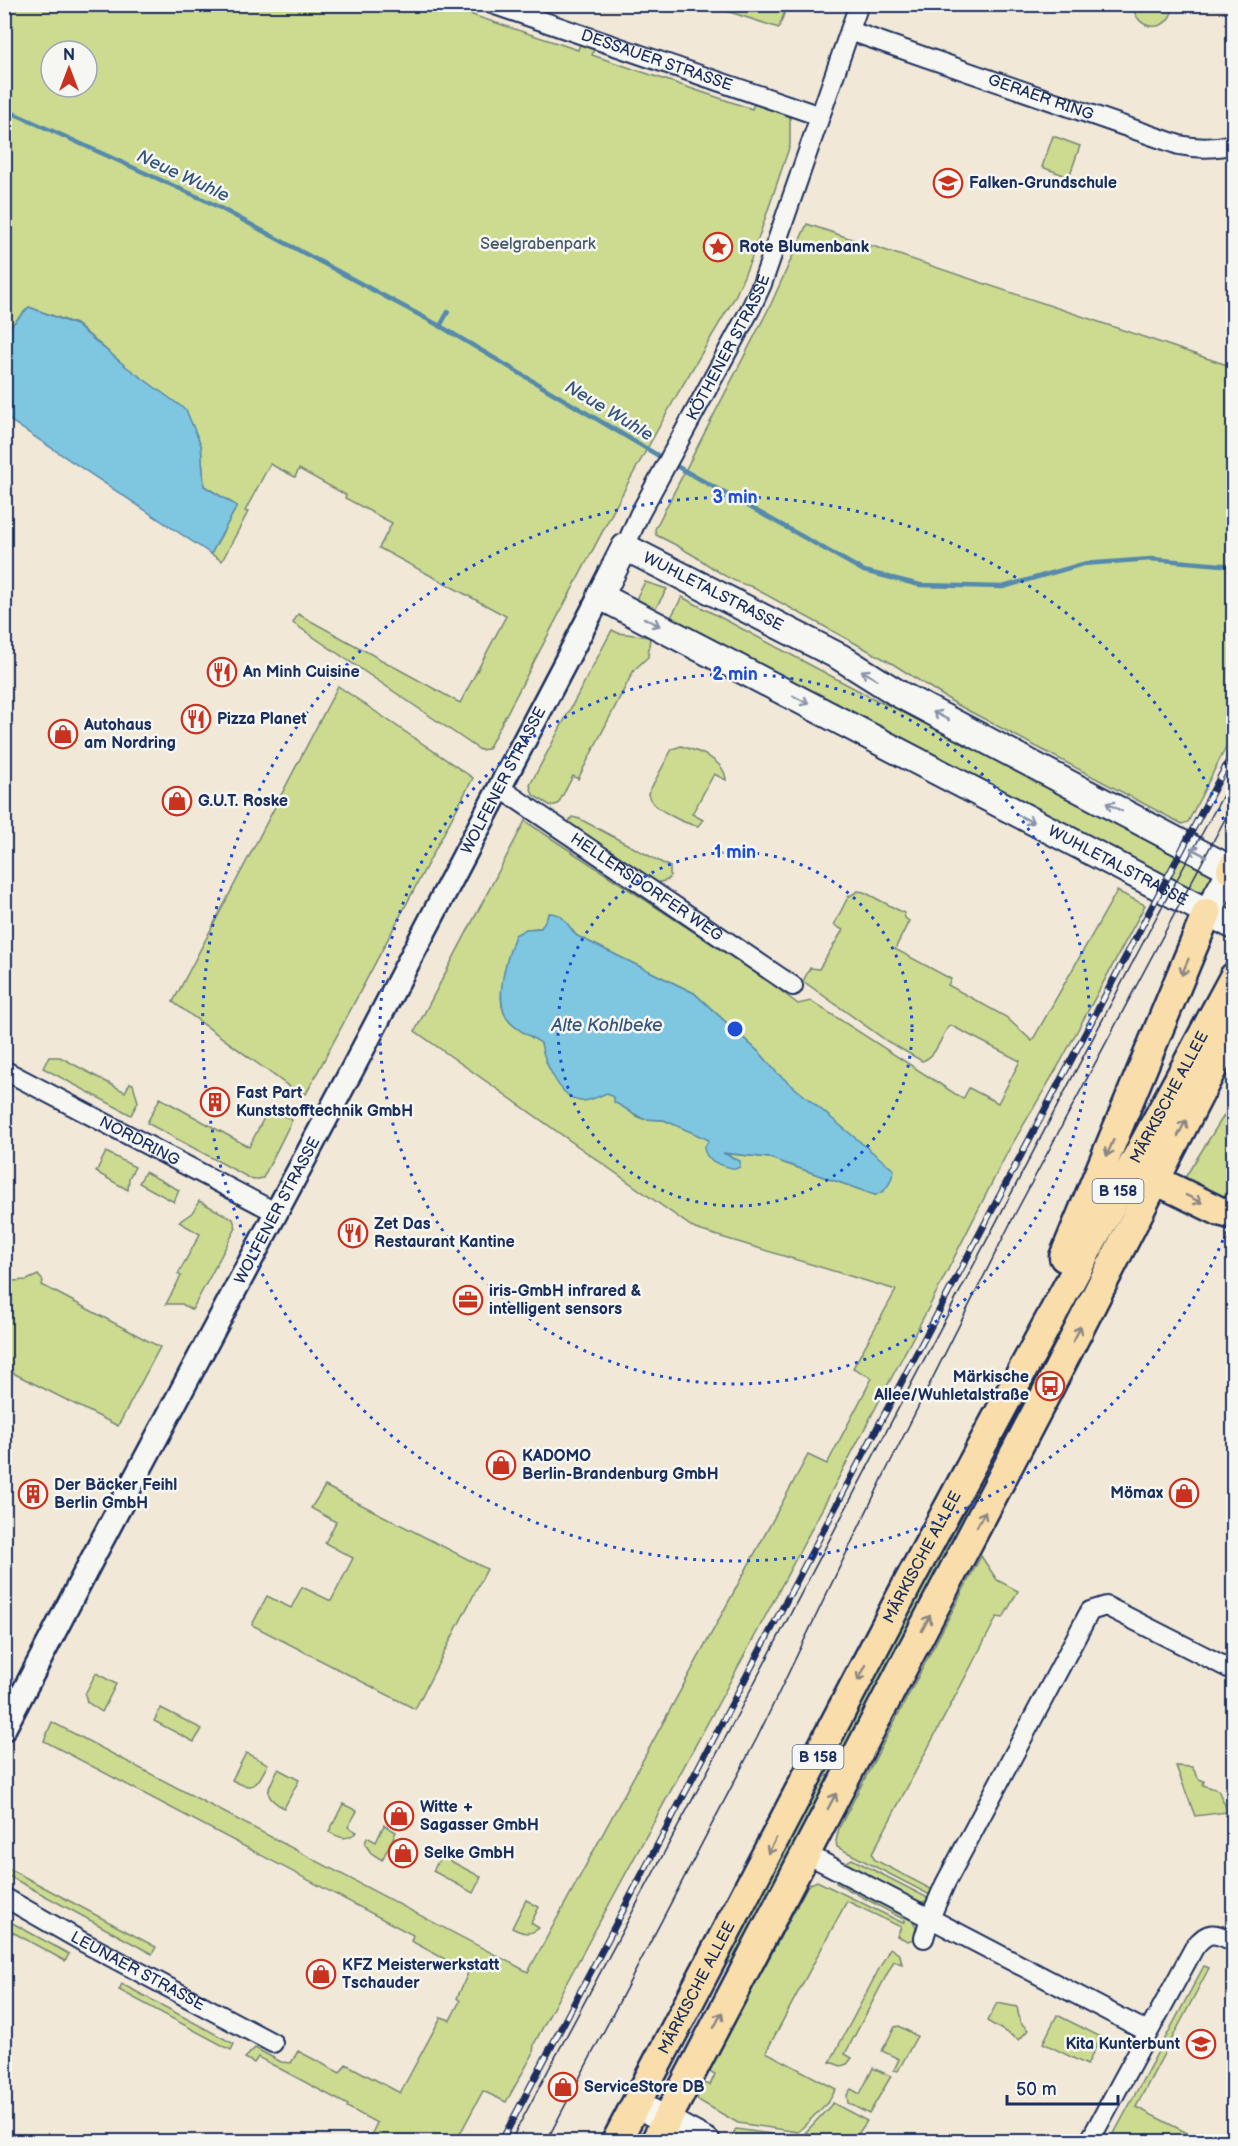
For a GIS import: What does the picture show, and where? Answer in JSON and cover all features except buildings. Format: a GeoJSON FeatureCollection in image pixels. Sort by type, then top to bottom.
{"type":"FeatureCollection","features":[{"type":"Feature","properties":{"kind":"main road","name":"WUHLETALSTRASSE"},"geometry":{"type":"LineString","coordinates":[[1207,913],[1233,869],[899,694],[840,657],[625,547],[600,596],[1207,913],[1233,926]]}},
{"type":"Feature","properties":{"kind":"main road"},"geometry":{"type":"LineString","coordinates":[[1002,1406],[1207,913]]}},
{"type":"Feature","properties":{"kind":"main road","name":"MÄRKISCHE ALLEE"},"geometry":{"type":"LineString","coordinates":[[626,2124],[908,1583],[1233,977]]}},
{"type":"Feature","properties":{"kind":"main road","name":"MÄRKISCHE ALLEE"},"geometry":{"type":"LineString","coordinates":[[659,2134],[1050,1386],[1233,1026]]}},
{"type":"Feature","properties":{"kind":"main road"},"geometry":{"type":"LineString","coordinates":[[1155,1180],[1219,1211],[1233,1215]]}},
{"type":"Feature","properties":{"kind":"main road"},"geometry":{"type":"LineString","coordinates":[[626,2124],[659,2134],[707,2142]]}},
{"type":"Feature","properties":{"kind":"street","name":"DESSAUER STRASSE"},"geometry":{"type":"LineString","coordinates":[[492,4],[820,116]]}},
{"type":"Feature","properties":{"kind":"street","name":"KÖTHENER STRASSE"},"geometry":{"type":"LineString","coordinates":[[625,547],[637,518],[762,284],[859,4]]}},
{"type":"Feature","properties":{"kind":"street","name":"GERAER RING"},"geometry":{"type":"LineString","coordinates":[[850,31],[1179,145],[1197,149],[1218,148],[1233,144]]}},
{"type":"Feature","properties":{"kind":"street","name":"WOLFENER STRASSE"},"geometry":{"type":"LineString","coordinates":[[4,1729],[600,596]]}},
{"type":"Feature","properties":{"kind":"street","name":"HELLERSDORFER WEG"},"geometry":{"type":"LineString","coordinates":[[500,788],[793,986]]}},
{"type":"Feature","properties":{"kind":"street","name":"NORDRING"},"geometry":{"type":"LineString","coordinates":[[4,1070],[275,1212]]}},
{"type":"Feature","properties":{"kind":"street"},"geometry":{"type":"LineString","coordinates":[[924,1938],[930,1918],[950,1874],[1090,1611],[1106,1606],[1233,1671]]}},
{"type":"Feature","properties":{"kind":"street"},"geometry":{"type":"LineString","coordinates":[[805,1853],[1148,2032]]}},
{"type":"Feature","properties":{"kind":"street","name":"LEUNAER STRASSE"},"geometry":{"type":"LineString","coordinates":[[4,1897],[83,1942],[273,2043]]}},
{"type":"Feature","properties":{"kind":"street"},"geometry":{"type":"LineString","coordinates":[[1089,2142],[1199,1941],[1205,1936],[1214,1934],[1233,1942]]}},
{"type":"Feature","properties":{"kind":"green space"},"geometry":{"type":"Polygon","coordinates":[[[787,4],[779,28],[708,5],[787,4]]]}},
{"type":"Feature","properties":{"kind":"green space","name":"Seelgrabenpark"},"geometry":{"type":"Polygon","coordinates":[[[5,5],[442,5],[578,50],[581,41],[595,47],[592,55],[752,109],[755,101],[790,113],[790,145],[752,257],[735,297],[628,483],[488,749],[480,750],[293,623],[298,614],[460,703],[506,616],[379,548],[392,523],[345,498],[346,495],[299,469],[295,477],[270,464],[222,561],[211,554],[237,506],[204,486],[201,445],[124,365],[76,324],[29,307],[5,332],[5,5]]]}},
{"type":"Feature","properties":{"kind":"green space"},"geometry":{"type":"Polygon","coordinates":[[[1133,5],[1173,5],[1167,21],[1154,26],[1140,21],[1133,5]]]}},
{"type":"Feature","properties":{"kind":"green space"},"geometry":{"type":"Polygon","coordinates":[[[1053,136],[1080,146],[1069,177],[1042,167],[1053,136]]]}},
{"type":"Feature","properties":{"kind":"green space"},"geometry":{"type":"Polygon","coordinates":[[[807,224],[1230,366],[1233,358],[1233,733],[1188,822],[1182,824],[956,704],[893,664],[750,586],[725,576],[656,535],[655,529],[771,304],[807,224]]]}},
{"type":"Feature","properties":{"kind":"green space"},"geometry":{"type":"Polygon","coordinates":[[[645,582],[667,589],[654,611],[640,603],[637,597],[645,582]]]}},
{"type":"Feature","properties":{"kind":"green space"},"geometry":{"type":"Polygon","coordinates":[[[682,597],[880,702],[943,727],[1215,875],[1205,897],[670,619],[682,597]]]}},
{"type":"Feature","properties":{"kind":"green space"},"geometry":{"type":"Polygon","coordinates":[[[612,630],[618,633],[650,637],[648,657],[634,670],[578,779],[573,776],[558,804],[551,806],[533,795],[530,785],[612,630]]]}},
{"type":"Feature","properties":{"kind":"green space"},"geometry":{"type":"Polygon","coordinates":[[[338,686],[473,778],[306,1094],[294,1090],[173,1002],[338,686]]]}},
{"type":"Feature","properties":{"kind":"green space"},"geometry":{"type":"Polygon","coordinates":[[[681,746],[710,757],[721,767],[726,780],[714,774],[692,814],[703,820],[698,826],[677,819],[661,810],[648,794],[672,749],[681,746]]]}},
{"type":"Feature","properties":{"kind":"green space"},"geometry":{"type":"Polygon","coordinates":[[[572,817],[580,819],[670,867],[668,880],[656,883],[569,825],[572,817]]]}},
{"type":"Feature","properties":{"kind":"green space"},"geometry":{"type":"Polygon","coordinates":[[[525,821],[764,978],[798,1004],[811,1001],[963,1099],[969,1088],[998,1103],[1020,1061],[950,1025],[932,1055],[922,1061],[887,1041],[803,981],[810,968],[819,969],[843,930],[834,925],[848,897],[858,891],[864,892],[904,913],[905,918],[909,921],[895,949],[951,979],[948,985],[1006,1017],[1032,1041],[1117,891],[1145,905],[1060,1063],[1007,1153],[930,1305],[757,1632],[562,1991],[534,2044],[533,2054],[506,2102],[483,2091],[456,2141],[368,2141],[377,2123],[258,2057],[254,2063],[245,2058],[255,2048],[281,2062],[291,2063],[298,2051],[340,2073],[346,2064],[400,2093],[441,2017],[450,2020],[460,2001],[457,1998],[468,1973],[411,1941],[413,1935],[44,1741],[52,1722],[528,1972],[808,1455],[827,1464],[872,1378],[853,1368],[896,1290],[695,1229],[415,1031],[525,821]],[[568,926],[526,929],[509,964],[502,991],[505,1015],[516,1028],[541,1043],[547,1064],[564,1091],[599,1096],[607,1092],[634,1115],[643,1119],[664,1120],[710,1140],[720,1153],[770,1158],[875,1195],[806,1098],[694,993],[577,936],[568,926]]]}},
{"type":"Feature","properties":{"kind":"green space"},"geometry":{"type":"Polygon","coordinates":[[[49,1057],[60,1057],[125,1092],[130,1083],[133,1084],[138,1102],[131,1115],[43,1068],[49,1057]]]}},
{"type":"Feature","properties":{"kind":"green space"},"geometry":{"type":"Polygon","coordinates":[[[160,1098],[249,1147],[269,1108],[292,1120],[263,1178],[253,1180],[147,1123],[160,1098]]]}},
{"type":"Feature","properties":{"kind":"green space"},"geometry":{"type":"Polygon","coordinates":[[[1233,1101],[1233,1205],[1184,1179],[1233,1101]]]}},
{"type":"Feature","properties":{"kind":"green space"},"geometry":{"type":"Polygon","coordinates":[[[106,1152],[135,1167],[129,1178],[128,1190],[96,1172],[106,1152]]]}},
{"type":"Feature","properties":{"kind":"green space"},"geometry":{"type":"Polygon","coordinates":[[[145,1172],[179,1190],[174,1202],[139,1183],[145,1172]]]}},
{"type":"Feature","properties":{"kind":"green space"},"geometry":{"type":"Polygon","coordinates":[[[199,1201],[233,1219],[236,1228],[192,1310],[182,1304],[166,1304],[181,1276],[178,1274],[200,1234],[179,1222],[193,1212],[199,1201]]]}},
{"type":"Feature","properties":{"kind":"green space"},"geometry":{"type":"Polygon","coordinates":[[[38,1275],[43,1281],[42,1285],[160,1347],[118,1426],[5,1369],[5,1295],[12,1281],[27,1280],[38,1275]]]}},
{"type":"Feature","properties":{"kind":"green space"},"geometry":{"type":"Polygon","coordinates":[[[977,1475],[987,1480],[733,1963],[730,1963],[728,1960],[741,1933],[977,1475]]]}},
{"type":"Feature","properties":{"kind":"green space"},"geometry":{"type":"Polygon","coordinates":[[[325,1486],[487,1569],[415,1709],[252,1625],[267,1596],[291,1608],[302,1587],[331,1601],[353,1558],[325,1543],[336,1522],[311,1508],[325,1486]]]}},
{"type":"Feature","properties":{"kind":"green space"},"geometry":{"type":"Polygon","coordinates":[[[981,1556],[997,1580],[1018,1591],[1003,1618],[997,1617],[872,1854],[875,1860],[931,1889],[932,1896],[837,1847],[836,1841],[839,1828],[981,1556]]]}},
{"type":"Feature","properties":{"kind":"green space"},"geometry":{"type":"Polygon","coordinates":[[[96,1673],[116,1684],[102,1712],[87,1702],[85,1694],[96,1673]]]}},
{"type":"Feature","properties":{"kind":"green space"},"geometry":{"type":"Polygon","coordinates":[[[161,1708],[202,1729],[194,1742],[154,1721],[161,1708]]]}},
{"type":"Feature","properties":{"kind":"green space"},"geometry":{"type":"Polygon","coordinates":[[[246,1753],[268,1764],[258,1781],[251,1786],[232,1780],[246,1753]]]}},
{"type":"Feature","properties":{"kind":"green space"},"geometry":{"type":"Polygon","coordinates":[[[1176,1766],[1192,1767],[1199,1779],[1204,1781],[1203,1785],[1218,1790],[1228,1812],[1195,1816],[1176,1766]]]}},
{"type":"Feature","properties":{"kind":"green space"},"geometry":{"type":"Polygon","coordinates":[[[278,1769],[299,1780],[284,1808],[269,1796],[269,1787],[278,1769]]]}},
{"type":"Feature","properties":{"kind":"green space"},"geometry":{"type":"Polygon","coordinates":[[[343,1804],[357,1811],[348,1827],[357,1832],[346,1838],[329,1832],[343,1804]]]}},
{"type":"Feature","properties":{"kind":"green space"},"geometry":{"type":"Polygon","coordinates":[[[384,1825],[396,1832],[382,1860],[371,1853],[365,1844],[367,1837],[376,1842],[384,1825]]]}},
{"type":"Feature","properties":{"kind":"green space"},"geometry":{"type":"Polygon","coordinates":[[[441,1856],[481,1877],[473,1893],[433,1871],[441,1856]]]}},
{"type":"Feature","properties":{"kind":"green space"},"geometry":{"type":"Polygon","coordinates":[[[852,1859],[926,1897],[928,1901],[915,1903],[844,1866],[852,1859]]]}},
{"type":"Feature","properties":{"kind":"green space"},"geometry":{"type":"Polygon","coordinates":[[[4,1866],[156,1947],[152,1954],[5,1874],[4,1866]]]}},
{"type":"Feature","properties":{"kind":"green space"},"geometry":{"type":"Polygon","coordinates":[[[839,1877],[912,1919],[918,1931],[916,1938],[908,1941],[897,1936],[901,1927],[847,1901],[766,2052],[836,2089],[829,2101],[798,2132],[738,2123],[698,2100],[697,2096],[703,2083],[710,2085],[715,2074],[709,2071],[808,1885],[817,1881],[903,1923],[905,1920],[836,1883],[839,1877]]]}},
{"type":"Feature","properties":{"kind":"green space"},"geometry":{"type":"Polygon","coordinates":[[[526,1900],[539,1907],[531,1923],[539,1928],[529,1933],[512,1928],[526,1900]]]}},
{"type":"Feature","properties":{"kind":"green space"},"geometry":{"type":"Polygon","coordinates":[[[5,1919],[69,1954],[65,1961],[5,1928],[5,1919]]]}},
{"type":"Feature","properties":{"kind":"green space"},"geometry":{"type":"Polygon","coordinates":[[[890,1948],[900,1955],[902,1964],[894,1961],[845,2054],[852,2058],[847,2064],[841,2066],[830,2062],[890,1948]]]}},
{"type":"Feature","properties":{"kind":"green space"},"geometry":{"type":"Polygon","coordinates":[[[1204,1966],[1209,1968],[1136,2107],[1203,2141],[1110,2141],[1204,1966]]]}},
{"type":"Feature","properties":{"kind":"green space"},"geometry":{"type":"Polygon","coordinates":[[[122,1984],[234,2044],[231,2050],[119,1990],[122,1984]]]}},
{"type":"Feature","properties":{"kind":"green space"},"geometry":{"type":"Polygon","coordinates":[[[997,2003],[1017,2007],[1020,2022],[1028,2030],[1019,2040],[987,2021],[997,2003]]]}},
{"type":"Feature","properties":{"kind":"green space"},"geometry":{"type":"Polygon","coordinates":[[[1057,2015],[1101,2037],[1087,2065],[1043,2043],[1057,2015]]]}},
{"type":"Feature","properties":{"kind":"green space"},"geometry":{"type":"Polygon","coordinates":[[[899,2026],[917,2036],[898,2071],[894,2070],[899,2059],[882,2051],[895,2027],[899,2026]]]}},
{"type":"Feature","properties":{"kind":"green space"},"geometry":{"type":"Polygon","coordinates":[[[873,2068],[891,2076],[869,2114],[848,2103],[847,2095],[851,2089],[860,2094],[873,2068]]]}},
{"type":"Feature","properties":{"kind":"green space"},"geometry":{"type":"Polygon","coordinates":[[[833,2103],[867,2121],[854,2140],[805,2133],[833,2103]]]}},
{"type":"Feature","properties":{"kind":"green space"},"geometry":{"type":"Polygon","coordinates":[[[736,2129],[792,2137],[785,2141],[747,2142],[733,2134],[736,2129]]]}},
{"type":"Feature","properties":{"kind":"water"},"geometry":{"type":"Polygon","coordinates":[[[29,307],[76,325],[124,365],[186,410],[201,445],[204,486],[237,506],[211,554],[5,417],[5,332],[29,307]]]}},
{"type":"Feature","properties":{"kind":"water","name":"Alte Kohlbeke"},"geometry":{"type":"Polygon","coordinates":[[[549,913],[559,915],[577,936],[694,993],[761,1054],[777,1073],[894,1170],[885,1189],[875,1195],[770,1158],[723,1153],[740,1161],[740,1167],[735,1169],[725,1166],[716,1163],[705,1153],[704,1148],[709,1140],[664,1120],[643,1119],[614,1102],[614,1098],[607,1093],[590,1100],[580,1101],[565,1093],[549,1068],[541,1043],[513,1025],[506,1017],[502,1006],[502,982],[515,935],[526,929],[541,928],[549,913]]]}},
{"type":"Feature","properties":{"kind":"waterway","name":"Neue Wuhle"},"geometry":{"type":"LineString","coordinates":[[4,109],[207,201],[440,326],[664,459]]}},
{"type":"Feature","properties":{"kind":"waterway"},"geometry":{"type":"LineString","coordinates":[[440,326],[448,312]]}},
{"type":"Feature","properties":{"kind":"waterway","name":"Neue Wuhle"},"geometry":{"type":"LineString","coordinates":[[671,463],[864,571],[920,585],[1003,587],[1083,564],[1151,559],[1234,566]]}},
{"type":"Feature","properties":{"kind":"tram line"},"geometry":{"type":"LineString","coordinates":[[510,2142],[730,1729],[1157,916],[1234,775]]}},
{"type":"Feature","properties":{"kind":"tram line"},"geometry":{"type":"LineString","coordinates":[[546,2142],[757,1738],[886,1471],[1015,1214],[1234,802]]}},
{"type":"Feature","properties":{"kind":"railway"},"geometry":{"type":"LineString","coordinates":[[501,2142],[1234,751]]}},
{"type":"Feature","properties":{"kind":"place","name":"Falken-Grundschule"},"geometry":{"type":"Point","coordinates":[948,183]}},
{"type":"Feature","properties":{"kind":"place","name":"Rote Blumenbank"},"geometry":{"type":"Point","coordinates":[718,247]}},
{"type":"Feature","properties":{"kind":"place","name":"An Minh Cuisine"},"geometry":{"type":"Point","coordinates":[222,672]}},
{"type":"Feature","properties":{"kind":"place","name":"Pizza Planet"},"geometry":{"type":"Point","coordinates":[196,719]}},
{"type":"Feature","properties":{"kind":"place","name":"Autohaus am Nordring"},"geometry":{"type":"Point","coordinates":[63,734]}},
{"type":"Feature","properties":{"kind":"place","name":"G.U.T. Roske"},"geometry":{"type":"Point","coordinates":[177,801]}},
{"type":"Feature","properties":{"kind":"place","name":"Fast Part Kunststofftechnik GmbH"},"geometry":{"type":"Point","coordinates":[215,1102]}},
{"type":"Feature","properties":{"kind":"place","name":"Zet Das Restaurant Kantine"},"geometry":{"type":"Point","coordinates":[353,1233]}},
{"type":"Feature","properties":{"kind":"place","name":"iris-GmbH infrared & intelligent sensors"},"geometry":{"type":"Point","coordinates":[468,1300]}},
{"type":"Feature","properties":{"kind":"place","name":"Märkische Allee/Wuhletalstraße"},"geometry":{"type":"Point","coordinates":[1050,1386]}},
{"type":"Feature","properties":{"kind":"place","name":"KADOMO Berlin-Brandenburg GmbH"},"geometry":{"type":"Point","coordinates":[501,1465]}},
{"type":"Feature","properties":{"kind":"place","name":"Mömax"},"geometry":{"type":"Point","coordinates":[1184,1493]}},
{"type":"Feature","properties":{"kind":"place","name":"Der Bäcker Feihl Berlin GmbH"},"geometry":{"type":"Point","coordinates":[33,1494]}},
{"type":"Feature","properties":{"kind":"place","name":"Witte + Sagasser GmbH"},"geometry":{"type":"Point","coordinates":[399,1816]}},
{"type":"Feature","properties":{"kind":"place","name":"Selke GmbH"},"geometry":{"type":"Point","coordinates":[403,1853]}},
{"type":"Feature","properties":{"kind":"place","name":"KFZ Meisterwerkstatt Tschauder"},"geometry":{"type":"Point","coordinates":[321,1974]}},
{"type":"Feature","properties":{"kind":"place","name":"Kita Kunterbunt"},"geometry":{"type":"Point","coordinates":[1201,2044]}},
{"type":"Feature","properties":{"kind":"place","name":"ServiceStore DB"},"geometry":{"type":"Point","coordinates":[563,2087]}}]}
